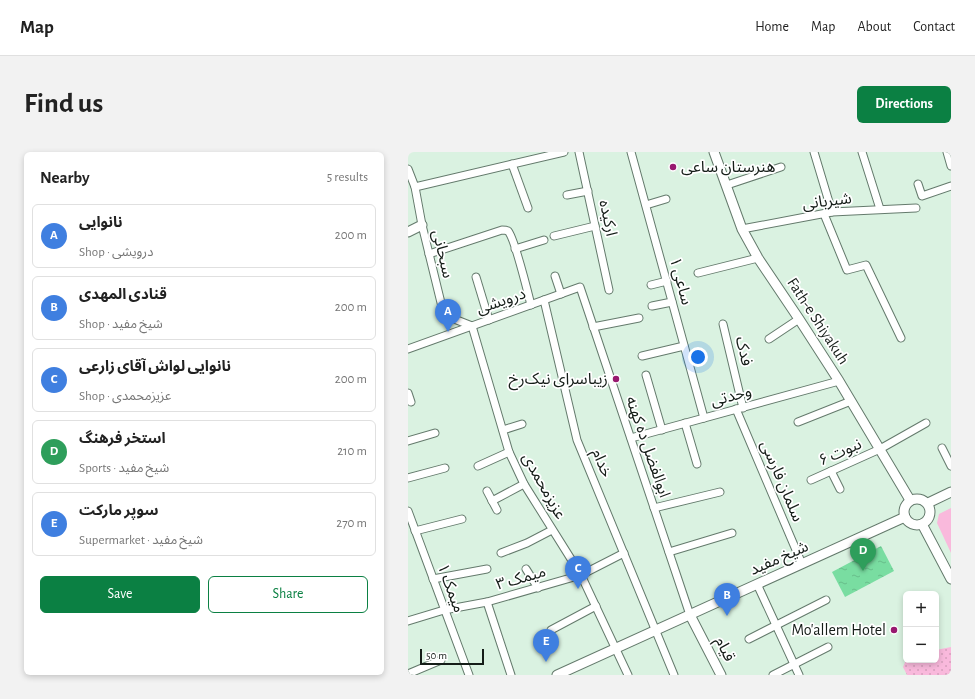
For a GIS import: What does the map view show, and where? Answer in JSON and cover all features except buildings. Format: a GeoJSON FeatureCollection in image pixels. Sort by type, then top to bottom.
{"type":"FeatureCollection","features":[{"type":"Feature","properties":{"kind":"street"},"geometry":{"type":"LineString","coordinates":[[415,187],[512,164],[543,154],[564,152]]}},
{"type":"Feature","properties":{"kind":"street","name":"ارکیده"},"geometry":{"type":"LineString","coordinates":[[579,152],[609,290]]}},
{"type":"Feature","properties":{"kind":"street","name":"ساعی ۱"},"geometry":{"type":"LineString","coordinates":[[631,152],[704,418]]}},
{"type":"Feature","properties":{"kind":"street","name":"Fath-e Shiyakuh"},"geometry":{"type":"LineString","coordinates":[[714,152],[742,229],[758,258],[839,381],[910,500]]}},
{"type":"Feature","properties":{"kind":"street"},"geometry":{"type":"LineString","coordinates":[[814,152],[832,212]]}},
{"type":"Feature","properties":{"kind":"street"},"geometry":{"type":"LineString","coordinates":[[862,152],[880,209]]}},
{"type":"Feature","properties":{"kind":"street"},"geometry":{"type":"LineString","coordinates":[[947,152],[951,166]]}},
{"type":"Feature","properties":{"kind":"street"},"geometry":{"type":"LineString","coordinates":[[512,164],[528,208]]}},
{"type":"Feature","properties":{"kind":"street"},"geometry":{"type":"LineString","coordinates":[[727,185],[781,167]]}},
{"type":"Feature","properties":{"kind":"street","name":"سبحانی"},"geometry":{"type":"LineString","coordinates":[[409,172],[415,187],[422,226],[444,315],[472,326]]}},
{"type":"Feature","properties":{"kind":"street"},"geometry":{"type":"LineString","coordinates":[[918,184],[922,196],[951,186]]}},
{"type":"Feature","properties":{"kind":"street"},"geometry":{"type":"LineString","coordinates":[[567,195],[588,191]]}},
{"type":"Feature","properties":{"kind":"street"},"geometry":{"type":"LineString","coordinates":[[646,205],[666,199]]}},
{"type":"Feature","properties":{"kind":"street","name":"شیربانی"},"geometry":{"type":"LineString","coordinates":[[742,229],[832,212],[916,208]]}},
{"type":"Feature","properties":{"kind":"street"},"geometry":{"type":"LineString","coordinates":[[824,214],[847,270],[866,265],[901,338]]}},
{"type":"Feature","properties":{"kind":"street"},"geometry":{"type":"LineString","coordinates":[[408,232],[422,226]]}},
{"type":"Feature","properties":{"kind":"street"},"geometry":{"type":"LineString","coordinates":[[554,236],[596,226]]}},
{"type":"Feature","properties":{"kind":"street"},"geometry":{"type":"LineString","coordinates":[[429,254],[506,230],[509,232],[515,249],[531,305]]}},
{"type":"Feature","properties":{"kind":"street"},"geometry":{"type":"LineString","coordinates":[[515,249],[544,240]]}},
{"type":"Feature","properties":{"kind":"street"},"geometry":{"type":"LineString","coordinates":[[698,273],[758,258]]}},
{"type":"Feature","properties":{"kind":"street"},"geometry":{"type":"LineString","coordinates":[[476,276],[489,320]]}},
{"type":"Feature","properties":{"kind":"street"},"geometry":{"type":"LineString","coordinates":[[555,276],[561,294]]}},
{"type":"Feature","properties":{"kind":"street"},"geometry":{"type":"LineString","coordinates":[[651,284],[667,281]]}},
{"type":"Feature","properties":{"kind":"street","name":"درویشی"},"geometry":{"type":"LineString","coordinates":[[408,349],[580,287]]}},
{"type":"Feature","properties":{"kind":"street","name":"ابوالفضل ده کهنه"},"geometry":{"type":"LineString","coordinates":[[580,287],[690,615]]}},
{"type":"Feature","properties":{"kind":"street","name":"خدام"},"geometry":{"type":"LineString","coordinates":[[544,300],[577,440],[674,675]]}},
{"type":"Feature","properties":{"kind":"street"},"geometry":{"type":"LineString","coordinates":[[652,306],[672,302]]}},
{"type":"Feature","properties":{"kind":"street"},"geometry":{"type":"LineString","coordinates":[[593,327],[639,318]]}},
{"type":"Feature","properties":{"kind":"street"},"geometry":{"type":"LineString","coordinates":[[769,339],[799,319]]}},
{"type":"Feature","properties":{"kind":"street","name":"فدک"},"geometry":{"type":"LineString","coordinates":[[723,324],[739,409]]}},
{"type":"Feature","properties":{"kind":"street","name":"عزیزمحمدی"},"geometry":{"type":"LineString","coordinates":[[472,326],[509,452],[524,484],[581,575],[628,675]]}},
{"type":"Feature","properties":{"kind":"street"},"geometry":{"type":"LineString","coordinates":[[642,356],[684,346]]}},
{"type":"Feature","properties":{"kind":"street"},"geometry":{"type":"LineString","coordinates":[[646,376],[662,430]]}},
{"type":"Feature","properties":{"kind":"street","name":"وحدتی"},"geometry":{"type":"LineString","coordinates":[[631,438],[839,381]]}},
{"type":"Feature","properties":{"kind":"street"},"geometry":{"type":"LineString","coordinates":[[408,392],[411,402]]}},
{"type":"Feature","properties":{"kind":"street"},"geometry":{"type":"LineString","coordinates":[[798,422],[851,401]]}},
{"type":"Feature","properties":{"kind":"street","name":"سلمان فارسی"},"geometry":{"type":"LineString","coordinates":[[739,409],[802,564]]}},
{"type":"Feature","properties":{"kind":"street"},"geometry":{"type":"LineString","coordinates":[[686,423],[697,464]]}},
{"type":"Feature","properties":{"kind":"street","name":"نبوت ۶"},"geometry":{"type":"LineString","coordinates":[[811,480],[880,449],[926,423]]}},
{"type":"Feature","properties":{"kind":"street"},"geometry":{"type":"LineString","coordinates":[[503,430],[522,424]]}},
{"type":"Feature","properties":{"kind":"street"},"geometry":{"type":"LineString","coordinates":[[408,441],[435,433]]}},
{"type":"Feature","properties":{"kind":"street"},"geometry":{"type":"LineString","coordinates":[[942,448],[951,466]]}},
{"type":"Feature","properties":{"kind":"street"},"geometry":{"type":"LineString","coordinates":[[478,466],[509,452]]}},
{"type":"Feature","properties":{"kind":"street"},"geometry":{"type":"LineString","coordinates":[[408,478],[445,468]]}},
{"type":"Feature","properties":{"kind":"street"},"geometry":{"type":"LineString","coordinates":[[831,471],[840,489]]}},
{"type":"Feature","properties":{"kind":"street"},"geometry":{"type":"LineString","coordinates":[[492,501],[524,484]]}},
{"type":"Feature","properties":{"kind":"street"},"geometry":{"type":"LineString","coordinates":[[487,491],[497,510]]}},
{"type":"Feature","properties":{"kind":"street"},"geometry":{"type":"LineString","coordinates":[[654,508],[720,492]]}},
{"type":"Feature","properties":{"kind":"street"},"geometry":{"type":"LineString","coordinates":[[928,503],[951,492]]}},
{"type":"Feature","properties":{"kind":"street"},"geometry":{"type":"LineString","coordinates":[[921,499],[928,503],[930,507],[930,515],[926,522],[922,524],[912,524],[905,517],[905,506],[910,500],[921,499]]}},
{"type":"Feature","properties":{"kind":"street","name":"میمک ۱"},"geometry":{"type":"LineString","coordinates":[[408,511],[469,675]]}},
{"type":"Feature","properties":{"kind":"street","name":"شیخ مفید"},"geometry":{"type":"LineString","coordinates":[[557,675],[567,673],[616,648],[905,517]]}},
{"type":"Feature","properties":{"kind":"street"},"geometry":{"type":"LineString","coordinates":[[415,531],[462,519]]}},
{"type":"Feature","properties":{"kind":"street"},"geometry":{"type":"LineString","coordinates":[[922,524],[951,579]]}},
{"type":"Feature","properties":{"kind":"street"},"geometry":{"type":"LineString","coordinates":[[501,552],[527,543],[552,530]]}},
{"type":"Feature","properties":{"kind":"street"},"geometry":{"type":"LineString","coordinates":[[669,552],[732,533]]}},
{"type":"Feature","properties":{"kind":"street","name":"میمک ۳"},"geometry":{"type":"LineString","coordinates":[[408,620],[444,610],[487,602],[581,575],[624,553]]}},
{"type":"Feature","properties":{"kind":"street"},"geometry":{"type":"LineString","coordinates":[[433,580],[487,569]]}},
{"type":"Feature","properties":{"kind":"street"},"geometry":{"type":"LineString","coordinates":[[526,569],[538,588]]}},
{"type":"Feature","properties":{"kind":"street"},"geometry":{"type":"LineString","coordinates":[[757,584],[799,675]]}},
{"type":"Feature","properties":{"kind":"street"},"geometry":{"type":"LineString","coordinates":[[749,639],[826,600]]}},
{"type":"Feature","properties":{"kind":"street"},"geometry":{"type":"LineString","coordinates":[[487,602],[511,675]]}},
{"type":"Feature","properties":{"kind":"street"},"geometry":{"type":"LineString","coordinates":[[551,630],[596,606]]}},
{"type":"Feature","properties":{"kind":"street","name":"قیام"},"geometry":{"type":"LineString","coordinates":[[690,615],[721,675]]}},
{"type":"Feature","properties":{"kind":"street"},"geometry":{"type":"LineString","coordinates":[[773,675],[828,647]]}},
{"type":"Feature","properties":{"kind":"street"},"geometry":{"type":"LineString","coordinates":[[408,674],[441,660]]}},
{"type":"Feature","properties":{"kind":"shaded area"},"geometry":{"type":"Polygon","coordinates":[[[951,508],[951,553],[937,523],[939,514],[951,508]]]}},
{"type":"Feature","properties":{"kind":"shaded area"},"geometry":{"type":"Polygon","coordinates":[[[951,647],[951,675],[907,675],[903,667],[905,663],[939,663],[939,649],[951,647]]]}},
{"type":"Feature","properties":{"kind":"water"},"geometry":{"type":"Polygon","coordinates":[[[881,546],[894,571],[845,597],[832,572],[881,546]]]}},
{"type":"Feature","properties":{"kind":"place","name":"هنرستان ساعی"},"geometry":{"type":"Point","coordinates":[673,167]}},
{"type":"Feature","properties":{"kind":"place","name":"نانوایی"},"geometry":{"type":"Point","coordinates":[448,332]}},
{"type":"Feature","properties":{"kind":"place","name":"زیباسرای نیک‌رخ"},"geometry":{"type":"Point","coordinates":[616,379]}},
{"type":"Feature","properties":{"kind":"place","name":"استخر فرهنگ"},"geometry":{"type":"Point","coordinates":[863,571]}},
{"type":"Feature","properties":{"kind":"place","name":"نانوایی لواش آقای زارعی"},"geometry":{"type":"Point","coordinates":[578,589]}},
{"type":"Feature","properties":{"kind":"place","name":"قنادی المهدی"},"geometry":{"type":"Point","coordinates":[727,616]}},
{"type":"Feature","properties":{"kind":"place","name":"Mo'allem Hotel"},"geometry":{"type":"Point","coordinates":[894,630]}},
{"type":"Feature","properties":{"kind":"place","name":"سوپر مارکت"},"geometry":{"type":"Point","coordinates":[546,662]}}]}
